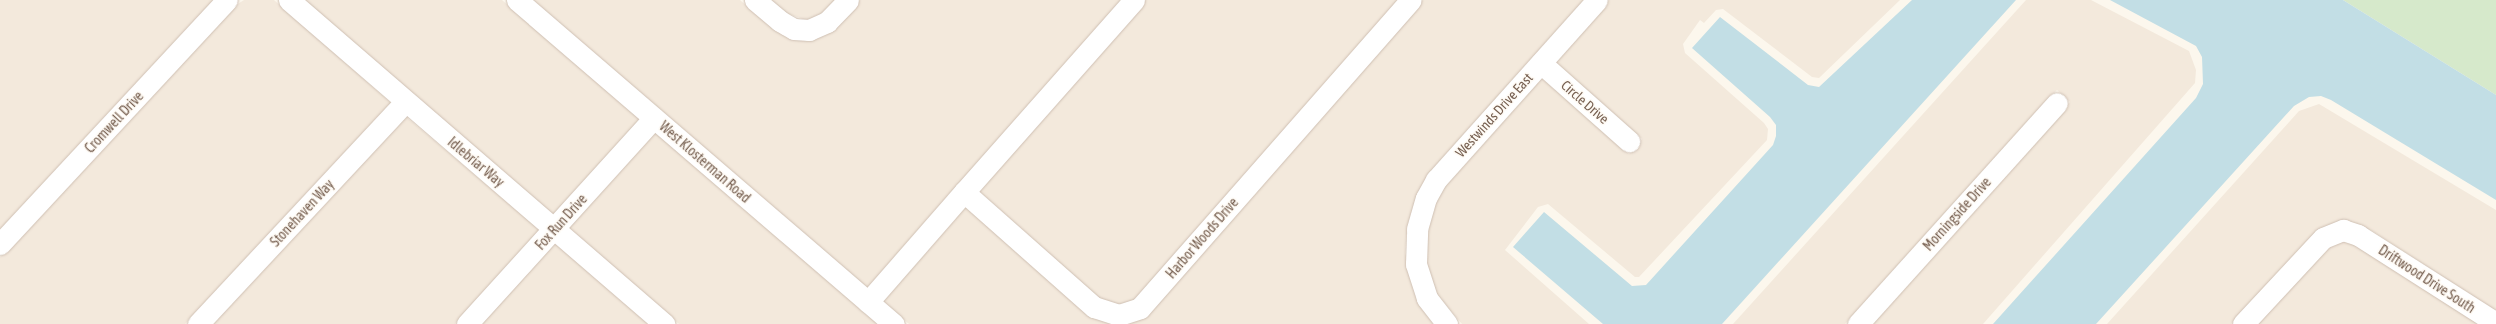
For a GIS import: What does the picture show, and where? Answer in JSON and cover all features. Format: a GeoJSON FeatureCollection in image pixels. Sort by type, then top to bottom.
{"type":"FeatureCollection","features":[{"type":"Feature","properties":{"kind":"street","name":"Cromwell Drive"},"geometry":{"type":"LineString","coordinates":[[0,244],[227,0]]}},
{"type":"Feature","properties":{"kind":"street","name":"Idlebriar Way"},"geometry":{"type":"LineString","coordinates":[[289,0],[405,102],[664,324]]}},
{"type":"Feature","properties":{"kind":"street","name":"West Klosterman Road"},"geometry":{"type":"LineString","coordinates":[[517,0],[894,324]]}},
{"type":"Feature","properties":{"kind":"street"},"geometry":{"type":"LineString","coordinates":[[755,0],[780,22],[794,29],[809,30],[827,22],[848,0]]}},
{"type":"Feature","properties":{"kind":"street"},"geometry":{"type":"LineString","coordinates":[[868,302],[1134,0]]}},
{"type":"Feature","properties":{"kind":"street","name":"Harbor Woods Drive"},"geometry":{"type":"LineString","coordinates":[[964,192],[1094,307],[1105,313],[1130,314],[1140,308],[1411,0]]}},
{"type":"Feature","properties":{"kind":"street","name":"Westwinds Drive East"},"geometry":{"type":"LineString","coordinates":[[1447,324],[1425,292],[1416,264],[1415,244],[1422,208],[1436,180],[1597,0]]}},
{"type":"Feature","properties":{"kind":"street","name":"Circle Drive"},"geometry":{"type":"LineString","coordinates":[[1541,63],[1629,140]]}},
{"type":"Feature","properties":{"kind":"street","name":"Stonehaven Way"},"geometry":{"type":"LineString","coordinates":[[198,324],[405,102]]}},
{"type":"Feature","properties":{"kind":"street","name":"Morningside Drive"},"geometry":{"type":"LineString","coordinates":[[1858,324],[2057,103]]}},
{"type":"Feature","properties":{"kind":"street","name":"Fox Run Drive"},"geometry":{"type":"LineString","coordinates":[[467,324],[555,230],[654,118]]}},
{"type":"Feature","properties":{"kind":"street","name":"Driftwood Drive South"},"geometry":{"type":"LineString","coordinates":[[2243,324],[2323,238],[2343,230],[2358,235],[2496,323]]}},
{"type":"Feature","properties":{"kind":"shaded area"},"geometry":{"type":"Polygon","coordinates":[[[0,0],[215,0],[0,230],[0,0]]]}},
{"type":"Feature","properties":{"kind":"shaded area"},"geometry":{"type":"Polygon","coordinates":[[[244,0],[274,0],[392,104],[185,324],[0,324],[0,257],[233,7],[244,0]]]}},
{"type":"Feature","properties":{"kind":"shaded area"},"geometry":{"type":"Polygon","coordinates":[[[304,0],[502,0],[640,119],[555,216],[304,0]]]}},
{"type":"Feature","properties":{"kind":"shaded area"},"geometry":{"type":"Polygon","coordinates":[[[533,0],[740,0],[773,29],[789,38],[807,40],[834,28],[860,0],[1123,0],[868,288],[533,0]]]}},
{"type":"Feature","properties":{"kind":"shaded area"},"geometry":{"type":"Polygon","coordinates":[[[771,0],[835,0],[822,15],[809,21],[786,13],[771,0]]]}},
{"type":"Feature","properties":{"kind":"shaded area"},"geometry":{"type":"Polygon","coordinates":[[[1146,0],[1399,0],[1134,301],[1121,305],[1100,299],[978,190],[1146,0]]]}},
{"type":"Feature","properties":{"kind":"shaded area"},"geometry":{"type":"Polygon","coordinates":[[[1423,0],[1585,0],[1406,235],[1405,253],[1418,302],[1433,324],[1123,324],[1147,314],[1423,0]]]}},
{"type":"Feature","properties":{"kind":"shaded area"},"geometry":{"type":"Polygon","coordinates":[[[1609,0],[1900,0],[1819,78],[1812,77],[1723,9],[1716,10],[1704,23],[1700,20],[1683,44],[1685,53],[1764,123],[1768,129],[1767,140],[1639,277],[1635,277],[1548,204],[1538,207],[1505,250],[1589,324],[1462,324],[1436,293],[1426,262],[1425,243],[1431,210],[1443,185],[1541,77],[1629,154],[1642,139],[1555,62],[1609,0]]]}},
{"type":"Feature","properties":{"kind":"shaded area"},"geometry":{"type":"Polygon","coordinates":[[[2026,0],[2091,0],[2189,51],[2196,70],[2195,83],[1983,324],[1870,324],[2070,102],[2057,90],[1845,324],[1733,324],[2026,0]]]}},
{"type":"Feature","properties":{"kind":"shaded area"},"geometry":{"type":"Polygon","coordinates":[[[2319,104],[2496,210],[2496,311],[2371,230],[2346,221],[2310,238],[2231,324],[2107,324],[2299,111],[2319,104]]]}},
{"type":"Feature","properties":{"kind":"shaded area"},"geometry":{"type":"Polygon","coordinates":[[[405,116],[541,231],[455,324],[210,324],[405,116]]]}},
{"type":"Feature","properties":{"kind":"shaded area"},"geometry":{"type":"Polygon","coordinates":[[[654,131],[878,324],[679,324],[569,228],[654,131]]]}},
{"type":"Feature","properties":{"kind":"shaded area"},"geometry":{"type":"Polygon","coordinates":[[[964,205],[1089,315],[1113,324],[909,324],[882,300],[964,205]]]}},
{"type":"Feature","properties":{"kind":"shaded area"},"geometry":{"type":"Polygon","coordinates":[[[2342,240],[2353,244],[2479,324],[2256,324],[2328,246],[2342,240]]]}},
{"type":"Feature","properties":{"kind":"shaded area"},"geometry":{"type":"Polygon","coordinates":[[[555,243],[648,324],[479,324],[555,243]]]}},
{"type":"Feature","properties":{"kind":"green space"},"geometry":{"type":"Polygon","coordinates":[[[2343,0],[2496,0],[2496,95],[2343,0]]]}},
{"type":"Feature","properties":{"kind":"water"},"geometry":{"type":"Polygon","coordinates":[[[1912,0],[2016,0],[1722,324],[1603,324],[1513,247],[1544,212],[1632,286],[1646,285],[1773,145],[1776,136],[1776,125],[1770,117],[1692,48],[1720,17],[1808,85],[1819,87],[1912,0]]]}},
{"type":"Feature","properties":{"kind":"water"},"geometry":{"type":"Polygon","coordinates":[[[2110,0],[2343,0],[2496,95],[2496,200],[2331,100],[2321,96],[2309,97],[2294,106],[2096,324],[1993,324],[2196,98],[2203,84],[2202,57],[2196,46],[2110,0]]]}}]}
